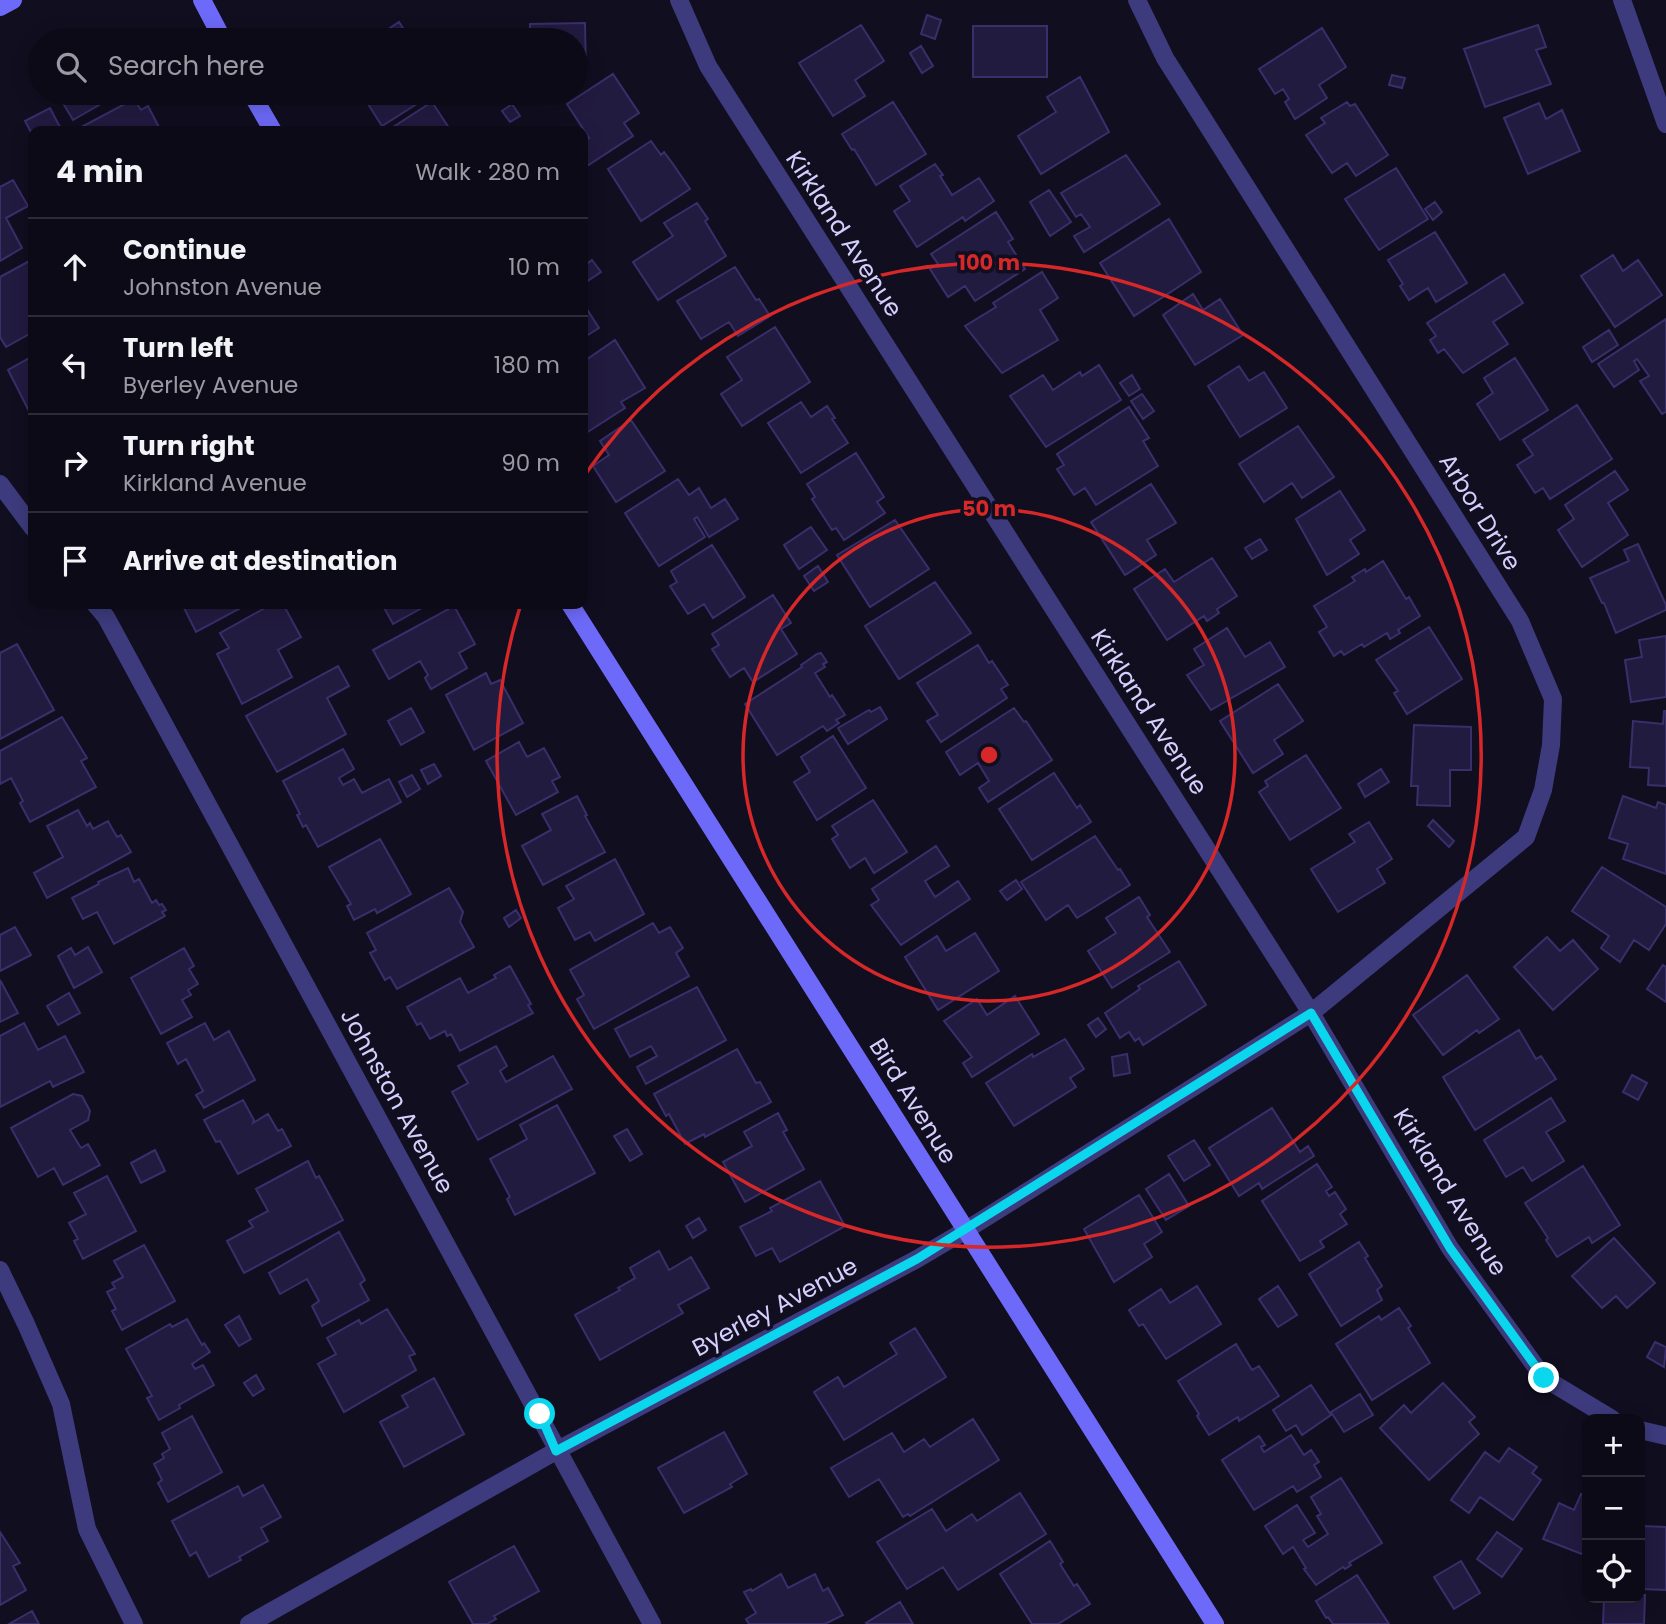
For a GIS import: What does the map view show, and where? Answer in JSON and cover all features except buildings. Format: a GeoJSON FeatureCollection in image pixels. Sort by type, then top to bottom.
{"type":"FeatureCollection","features":[{"type":"Feature","properties":{"kind":"street"},"geometry":{"type":"LineString","coordinates":[[0,7],[13,0]]}},
{"type":"Feature","properties":{"kind":"street"},"geometry":{"type":"LineString","coordinates":[[202,0],[217,28]]}},
{"type":"Feature","properties":{"kind":"street","name":"Kirkland Avenue"},"geometry":{"type":"LineString","coordinates":[[679,0],[708,66],[1311,1013],[1450,1248],[1544,1378],[1604,1414]]}},
{"type":"Feature","properties":{"kind":"street","name":"Arbor Drive"},"geometry":{"type":"LineString","coordinates":[[1137,0],[1165,58],[1520,621],[1553,699],[1551,745],[1545,779],[1525,837],[1311,1013]]}},
{"type":"Feature","properties":{"kind":"street"},"geometry":{"type":"LineString","coordinates":[[1622,0],[1666,124]]}},
{"type":"Feature","properties":{"kind":"street"},"geometry":{"type":"LineString","coordinates":[[258,105],[270,126]]}},
{"type":"Feature","properties":{"kind":"street"},"geometry":{"type":"LineString","coordinates":[[0,484],[28,521]]}},
{"type":"Feature","properties":{"kind":"street","name":"Johnston Avenue"},"geometry":{"type":"LineString","coordinates":[[99,609],[106,617],[652,1624]]}},
{"type":"Feature","properties":{"kind":"street","name":"Bird Avenue"},"geometry":{"type":"LineString","coordinates":[[573,609],[1215,1624]]}},
{"type":"Feature","properties":{"kind":"street","name":"Byerley Avenue"},"geometry":{"type":"LineString","coordinates":[[249,1624],[556,1451],[917,1259],[1311,1013]]}},
{"type":"Feature","properties":{"kind":"street"},"geometry":{"type":"LineString","coordinates":[[0,1270],[61,1404],[87,1529],[134,1624]]}},
{"type":"Feature","properties":{"kind":"street"},"geometry":{"type":"LineString","coordinates":[[1645,1431],[1666,1436]]}},
{"type":"Feature","properties":{"kind":"route"},"geometry":{"type":"LineString","coordinates":[[540,1414],[556,1451],[917,1259],[1311,1013],[1450,1248],[1544,1378]]}}]}
